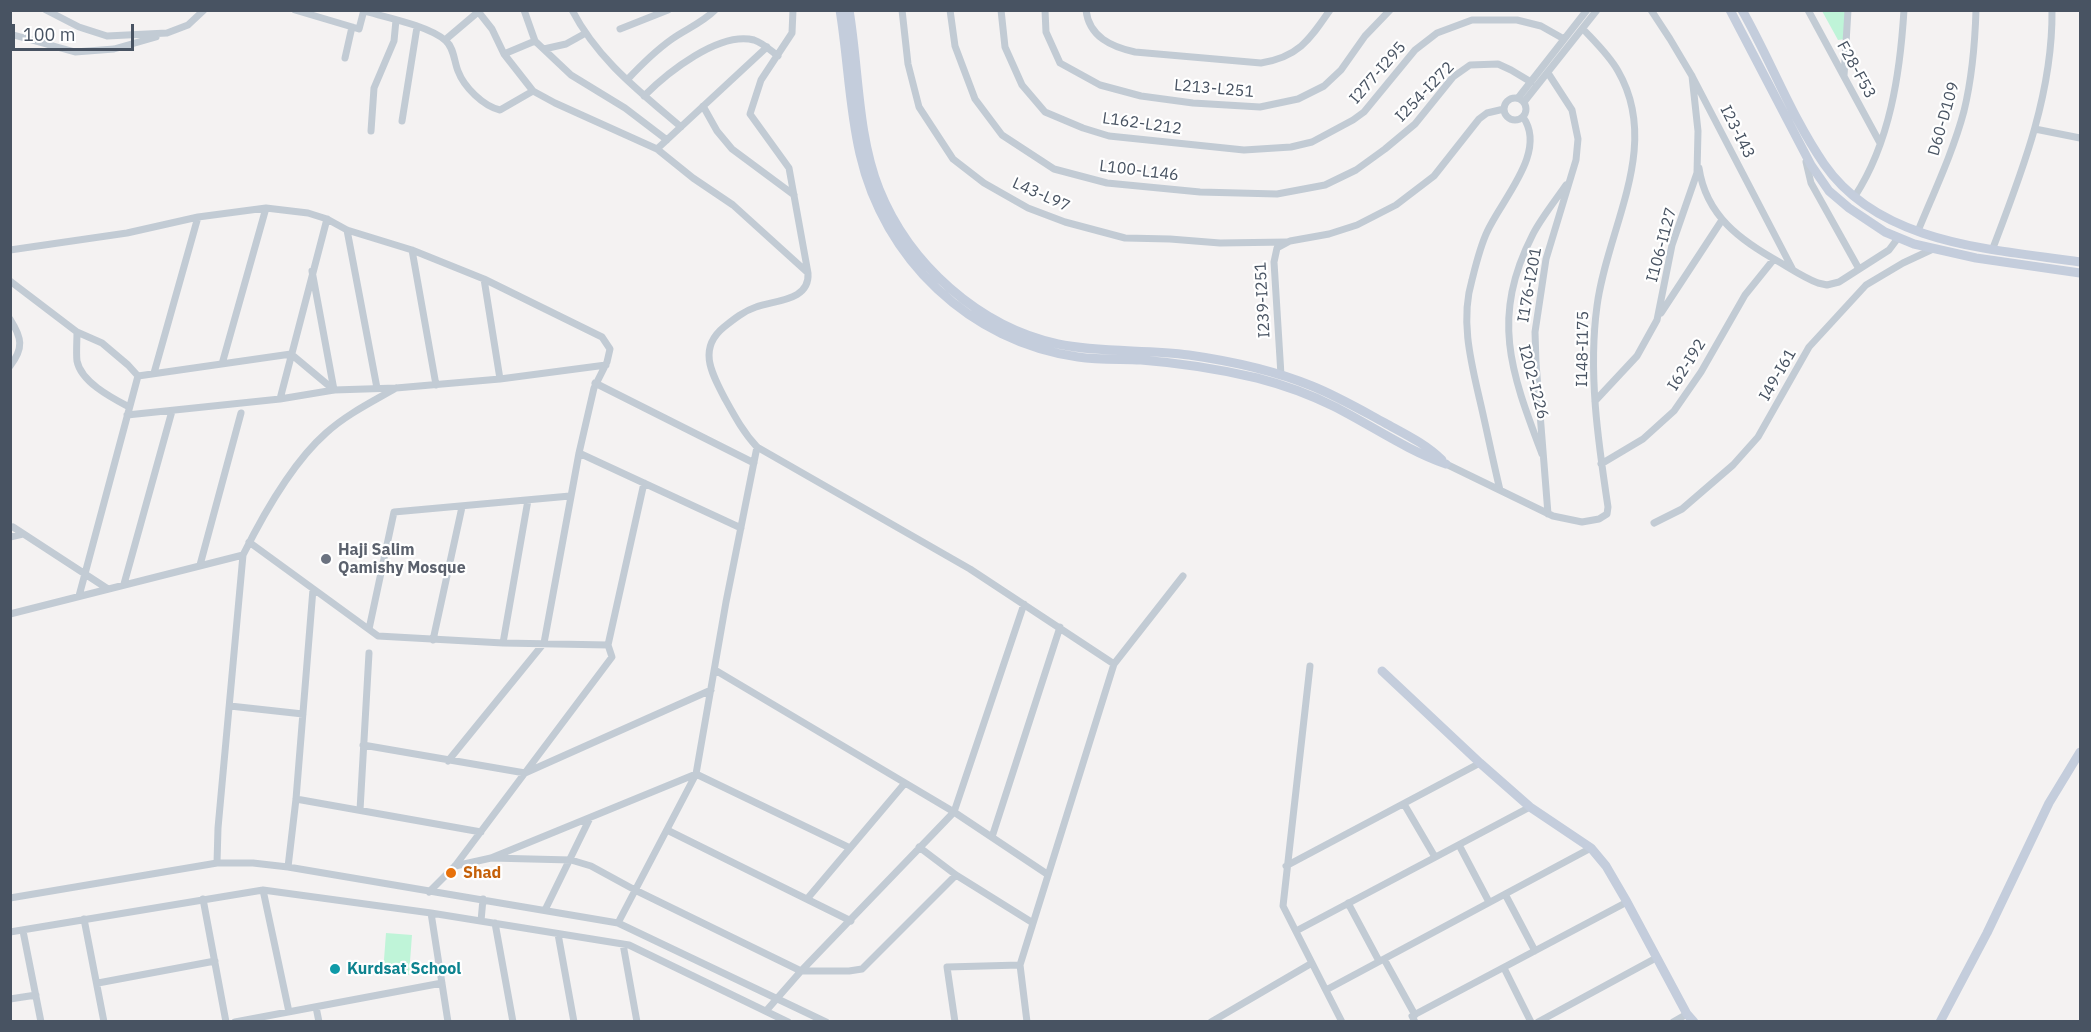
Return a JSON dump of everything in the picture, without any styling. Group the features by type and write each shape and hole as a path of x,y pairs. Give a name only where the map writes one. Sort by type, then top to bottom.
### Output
{"street":[{"path":"46,10 79,27 107,36 167,33"},
{"path":"10,34 24,36 62,50 88,52 128,47 167,33 188,25 204,10"},
{"path":"295,10 359,29 364,11 417,27 444,40 452,51 459,74 489,108 500,110 533,90"},
{"path":"524,10 536,41 571,75 625,108 667,140"},
{"path":"572,10 584,34 607,61 681,127"},
{"path":"620,29 668,10"},
{"path":"627,80 654,52 703,21 715,10"},
{"path":"793,10 792,33 761,80 750,114 789,168 808,280 802,291 786,299 756,307 721,329 710,345 710,363 715,379 743,431 757,447 970,569 1114,664"},
{"path":"840,10 855,98 875,178 898,226 925,264 950,288 975,307 1007,326 1058,344 1190,355 1327,392 1421,443 1446,464"},
{"path":"849,10 855,98"},
{"name":"L43-L97","path":"902,10 908,64 919,107 953,159 984,183 1037,211 1065,222 1125,238 1220,243 1287,242"},
{"name":"L100-L146","path":"950,10 955,46 975,99 1002,135 1054,169 1107,183 1200,192 1277,194"},
{"name":"L162-L212","path":"1001,10 1005,47 1022,85 1045,112 1109,136 1244,150"},
{"name":"L213-L251","path":"1045,10 1046,32 1060,63 1100,85 1141,96 1260,107 1298,99 1324,86 1341,70 1365,36 1390,10"},
{"path":"1086,10 1092,29 1115,47 1136,52 1261,63 1275,61 1307,44 1330,10"},
{"path":"1521,100 1531,82 1587,10"},
{"path":"1521,100 1527,111 1517,120 1510,119 1504,109 1509,99 1521,100 1548,73 1597,10"},
{"name":"I23-I43","path":"1651,10 1692,76 1793,270"},
{"path":"1730,10 1805,156 1837,199 1874,226 1898,238 1933,249 1976,258 2080,273"},
{"path":"1742,10 1813,147 1829,171 1855,196 1874,210 1918,231 1994,248 2080,262"},
{"name":"F28-F53","path":"1808,10 1881,143"},
{"path":"1844,76 1848,10"},
{"path":"1855,196 1871,168 1881,143 1898,73 1904,10"},
{"name":"D60-D109","path":"1918,231 1941,177 1964,111 1973,62 1976,10"},
{"path":"1994,248 2028,155 2035,129 2049,59 2052,10"},
{"path":"444,40 478,11 492,29 504,54 533,90 555,104 657,149 693,178 733,205 808,273"},
{"path":"370,131 374,88 394,41 396,20"},
{"name":"I277-I295","path":"1244,150 1290,147 1312,142 1353,120 1364,112 1415,50 1437,33 1472,20 1517,20 1541,26 1564,39"},
{"path":"345,58 352,27"},
{"path":"402,121 417,27"},
{"name":"I148-I175","path":"1446,464 1563,520 1582,522 1599,519 1605,515 1608,507 1595,400 1594,351 1597,305 1609,252 1633,169 1636,144 1633,112 1622,79 1611,61 1582,29"},
{"path":"544,49 566,44 584,34"},
{"path":"644,96 689,58 708,49 749,39 767,47 777,56"},
{"path":"504,54 536,41"},
{"path":"657,149 767,47"},
{"name":"I254-I272","path":"1277,194 1325,185 1356,170 1414,124 1453,77 1470,65 1498,64 1531,82"},
{"name":"I176-I201","path":"1548,73 1569,103 1575,116 1578,151 1546,259 1536,323 1536,363 1548,514"},
{"name":"I106-I127","path":"1595,400 1637,356 1657,320 1672,245 1693,187 1698,162 1698,131 1692,76"},
{"path":"703,106 717,131 732,150 794,195"},
{"path":"1287,242 1344,230 1367,221 1396,205 1434,176 1482,116 1504,109"},
{"path":"1500,490 1471,362 1467,308 1471,283 1486,233 1530,152 1531,132 1523,117"},
{"path":"2035,129 2080,138"},
{"path":"1805,156 1811,183 1859,269"},
{"path":"1698,162 1703,188 1722,220 1741,239 1814,281 1827,285 1839,282 1889,250 1904,226"},
{"name":"I202-I226","path":"1545,463 1518,387 1509,348 1508,317 1512,289 1527,246 1541,221 1571,178"},
{"path":"222,364 266,208"},
{"path":"10,250 127,233 198,217 266,208 308,213 327,219 347,230 412,250 484,279 602,337 610,349 606,365 595,383 579,453 544,643 448,761"},
{"path":"154,373 198,217"},
{"path":"280,399 327,219"},
{"path":"1657,320 1722,220"},
{"path":"347,230 377,388"},
{"name":"I239-I251","path":"1280,379 1274,262 1275,251 1287,242"},
{"name":"I49-I61","path":"1654,523 1682,509 1733,465 1752,444 1809,347 1866,285 1903,263 1933,249"},
{"path":"412,250 436,385"},
{"name":"I62-I92","path":"1601,464 1643,439 1674,411 1701,372 1745,295 1774,259"},
{"path":"312,271 334,390"},
{"path":"484,279 500,378"},
{"path":"10,281 77,333 102,344 138,376"},
{"path":"10,319 18,332 20,349 10,366"},
{"path":"77,333 77,360 80,369 91,382 129,407"},
{"path":"138,376 291,354 334,390"},
{"path":"127,415 280,399 334,390 436,385 606,365"},
{"path":"79,596 138,376"},
{"path":"595,383 754,463"},
{"path":"218,863 218,828 243,555 264,514 297,466 325,434 346,417 396,388"},
{"path":"124,585 172,411"},
{"path":"200,565 241,413"},
{"path":"618,923 696,774 757,447"},
{"path":"579,453 741,528"},
{"path":"429,892 454,866 481,832 612,657 608,645 644,483"},
{"path":"369,629 394,512 570,496"},
{"path":"503,643 528,500"},
{"path":"433,640 462,507"},
{"path":"12,527 108,589"},
{"path":"10,537 22,534"},
{"path":"249,542 378,636 503,643 608,645"},
{"path":"10,614 243,555"},
{"path":"1027,1022 1020,965 1114,664 1183,576"},
{"path":"288,867 296,799 313,589"},
{"path":"766,1011 801,971 954,812 1024,604"},
{"path":"992,837 1060,627"},
{"path":"360,810 369,652"},
{"path":"1310,666 1283,906 1342,1022"},
{"path":"715,669 954,812 1047,874"},
{"path":"1382,671 1530,807 1592,848 1606,866 1627,902 1690,1018 1673,1022"},
{"path":"363,745 525,773 711,690"},
{"path":"230,706 303,714"},
{"path":"1940,1022 1987,933 2049,803 2080,752"},
{"path":"1286,866 1480,763"},
{"path":"454,866 491,858 696,774 850,848"},
{"path":"807,899 905,783"},
{"path":"296,799 481,832"},
{"path":"1404,804 1435,857"},
{"path":"1296,931 1530,807"},
{"path":"545,910 590,818"},
{"path":"667,830 851,921"},
{"path":"1459,845 1489,902"},
{"path":"920,847 956,875 1033,923"},
{"path":"1326,990 1592,848"},
{"path":"491,858 571,860 591,866 801,971 862,969 956,875"},
{"path":"10,898 218,863 254,863 288,867 618,923 826,1022"},
{"path":"263,890 289,1011"},
{"path":"10,932 263,890 431,913 629,945 788,1022"},
{"path":"1505,894 1535,951"},
{"path":"203,899 226,1022"},
{"path":"481,921 483,900"},
{"path":"1348,903 1415,1018 1627,902"},
{"path":"431,913 448,1022"},
{"path":"84,919 104,1022"},
{"path":"495,923 513,1022"},
{"path":"23,931 40,1022"},
{"path":"558,933 573,1021"},
{"path":"623,944 637,1022"},
{"path":"1538,1022 1656,958"},
{"path":"98,983 215,961"},
{"path":"1211,1022 1312,963"},
{"path":"955,1022 948,967 1020,965"},
{"path":"1504,968 1531,1022"},
{"path":"235,1022 442,983"},
{"path":"10,999 36,995"},
{"path":"316,1006 319,1022"},
{"path":"1553,1014 1557,1022"}],"green space":[{"path":"1822,11 1846,11 1845,39 1838,40"},
{"path":"386,933 412,935 409,975 383,973"}],"place":[{"name":"Haji Salim Qamishy Mosque","path":"326,559"},
{"name":"Shad","path":"451,873"},
{"name":"Kurdsat School","path":"335,969"}]}
